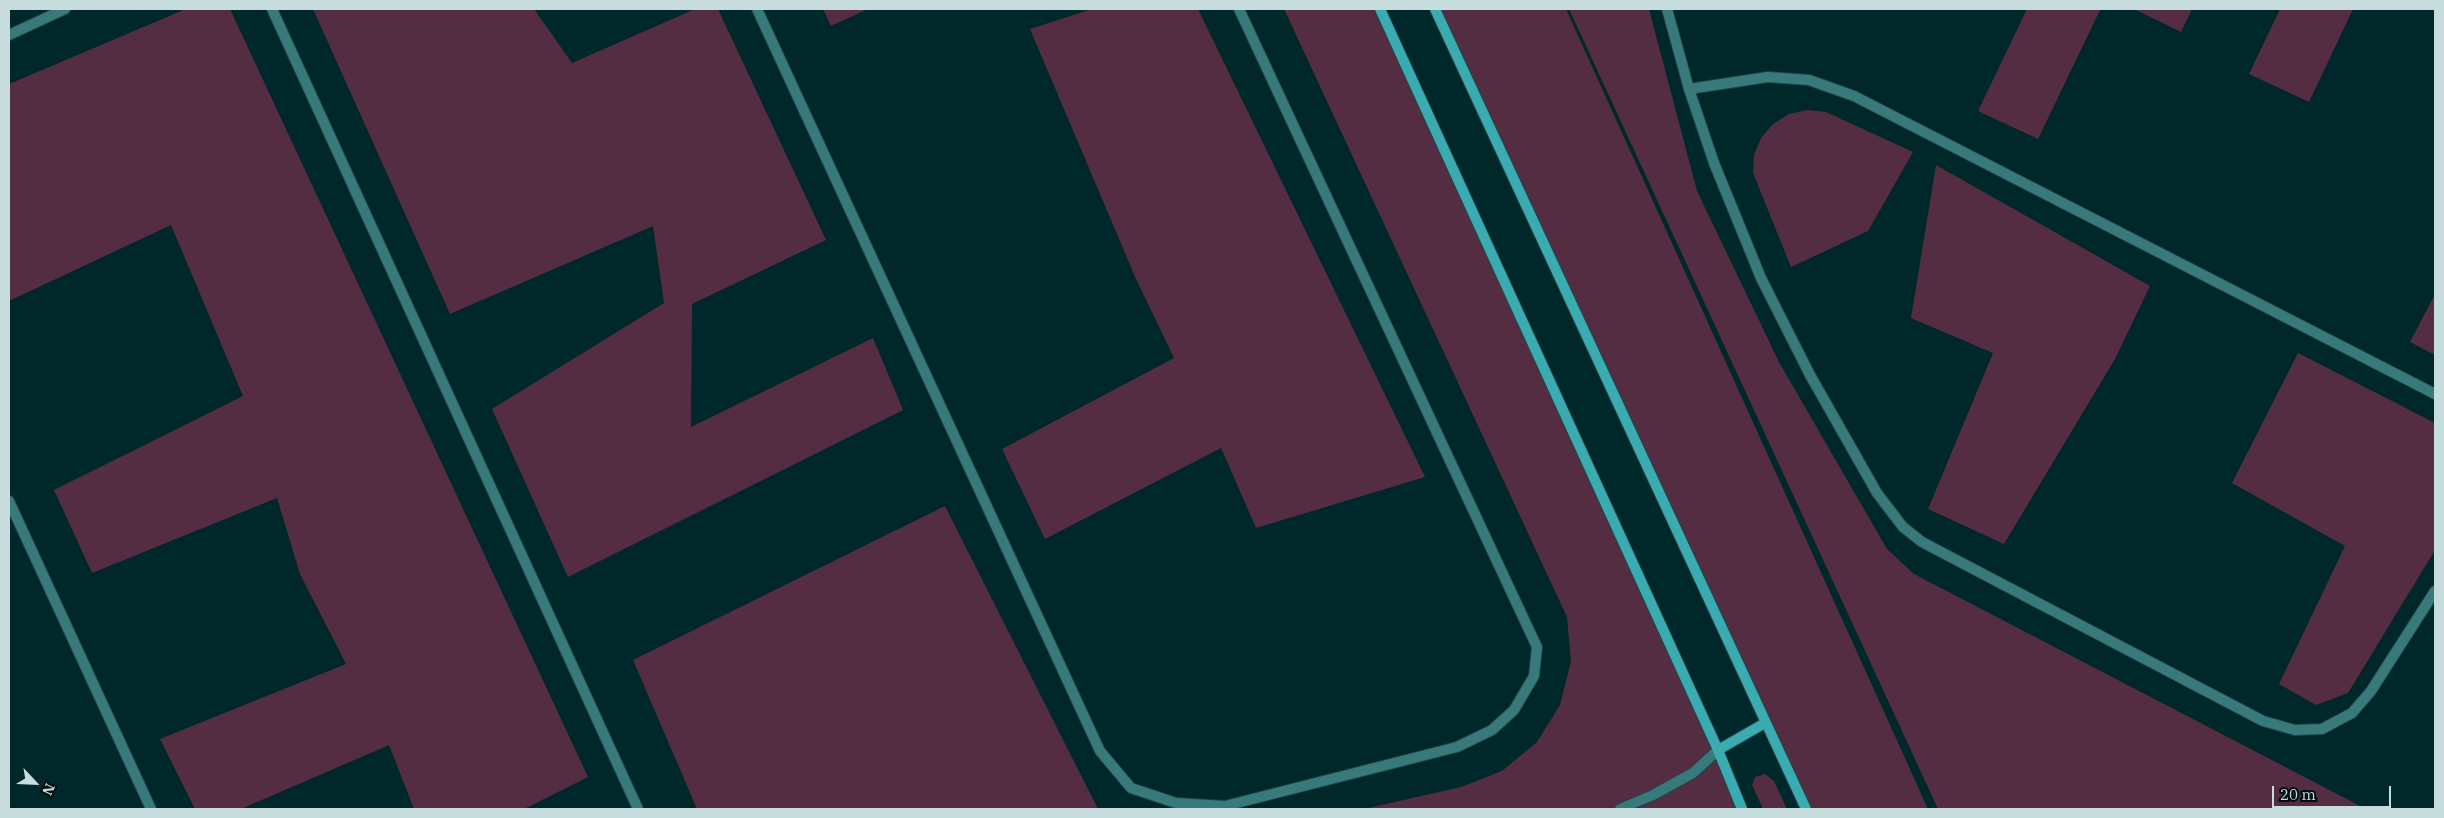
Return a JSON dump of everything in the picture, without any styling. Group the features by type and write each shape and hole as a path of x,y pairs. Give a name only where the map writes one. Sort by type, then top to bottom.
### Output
{"street":[{"path":"9,35 65,9"},
{"path":"272,9 638,809"},
{"path":"756,9 1100,751 1131,788 1176,804 1225,806 1457,747 1492,730 1514,710 1534,676 1537,647 1239,9"},
{"path":"1380,9 1718,750 1742,809"},
{"path":"1435,9 1806,809"},
{"path":"1667,9 1689,89 1714,163 1761,278 1810,375 1877,493 1903,527 1922,542 2263,721 2295,730 2322,729 2352,712 2371,690 2435,591"},
{"path":"1689,89 1768,77 1809,80 1854,96 2435,394"},
{"path":"9,501 151,809"},
{"path":"1620,809 1653,795 1692,774 1718,750 1765,723"}],"shaded area":[{"path":"186,9 230,9 588,777 524,809 414,809 389,745 241,809 195,809 160,739 346,664 300,574 277,498 92,573 54,490 243,396 171,225 9,301 9,84"},
{"path":"313,9 534,9 572,63 695,9 718,9 826,240 692,304 691,427 873,338 903,410 568,577 492,409 664,303 653,226 450,314"},
{"path":"823,9 868,9 831,26"},
{"path":"1092,9 1198,9 1425,477 1256,528 1221,448 1045,539 1002,449 1174,358 1136,279 1030,29"},
{"path":"1284,9 1377,9 1742,809 1364,809 1461,787 1502,771 1537,742 1560,705 1571,661 1567,617"},
{"path":"1436,9 1566,9 1928,809 1806,809"},
{"path":"1569,9 1649,9 1697,191 1779,362 1887,549 1914,574 2366,809 1938,809"},
{"path":"2027,9 2100,10 2038,139 1978,111"},
{"path":"2134,9 2192,9 2181,32"},
{"path":"2280,9 2353,9 2309,102 2249,74"},
{"path":"1807,110 1826,112 1913,152 1868,231 1791,267 1753,173 1754,155 1761,138 1773,124 1789,114"},
{"path":"1936,165 2150,286 2115,359 2004,544 1928,509 1993,353 1911,318"},
{"path":"2435,294 2435,355 2410,342"},
{"path":"2298,353 2435,423 2435,550 2348,693 2316,705 2279,684 2345,546 2232,483"},
{"path":"945,506 1098,809 697,809 633,660"},
{"path":"1765,774 1774,781 1787,809 1763,809 1752,785 1755,777"}]}
